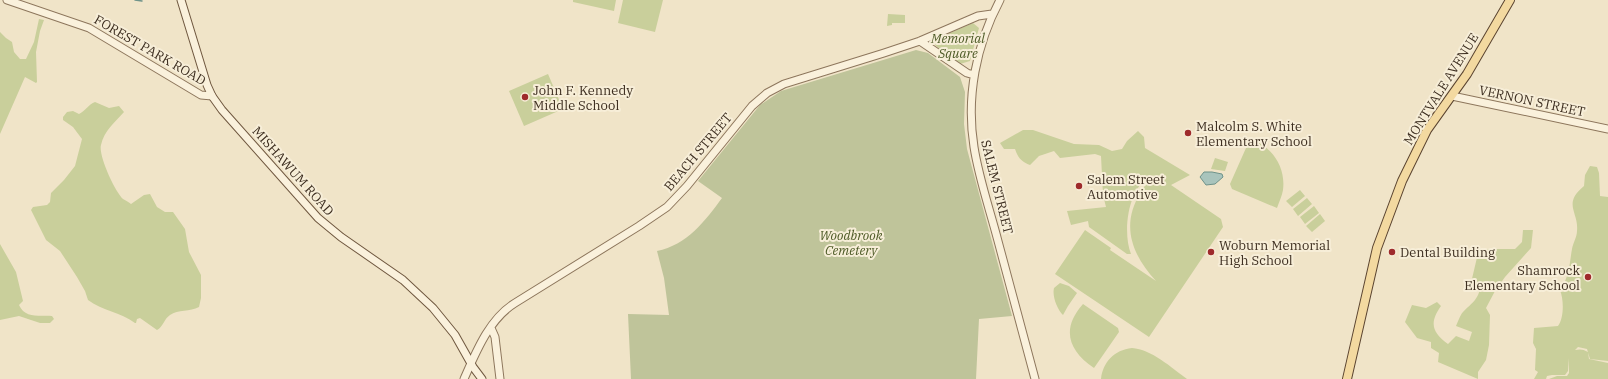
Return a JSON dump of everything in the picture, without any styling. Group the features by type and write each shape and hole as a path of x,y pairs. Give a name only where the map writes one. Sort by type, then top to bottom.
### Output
{"main road":[{"name":"MONTVALE AVENUE","path":"1347,379 1374,260 1382,232 1398,189 1419,144 1472,65 1510,0"}],"street":[{"name":"FOREST PARK ROAD","path":"7,0 87,27 202,95 212,96"},
{"name":"MISHAWUM ROAD","path":"181,0 212,96 222,110 318,218 341,237 403,280 433,308 455,335 471,364 482,379"},
{"name":"SALEM STREET","path":"1000,0 992,14 982,41 974,75 971,120 976,160 1035,379"},
{"name":"BEACH STREET","path":"464,379 498,316 510,306 667,207 688,186 752,106 767,93 784,84 920,41 978,16 992,14"},
{"path":"920,41 967,74 974,75"},
{"name":"VERNON STREET","path":"1452,96 1608,129"},
{"path":"491,328 495,337 500,379"}],"green space":[{"path":"573,0 616,0 614,11 573,2"},
{"path":"623,0 663,0 655,32 618,23"},
{"path":"888,14 905,15 905,23 892,23 892,25 887,26"},
{"path":"39,19 44,20 40,31 36,52 37,82 36,83 25,77 0,134 0,32 12,42 14,52 20,59 26,59 34,42"},
{"name":"Memorial Square","path":"973,23 979,28 970,61 960,64 934,43 936,39"},
{"name":"Woodbrook Cemetery","path":"916,50 928,53 960,77 965,92 964,124 967,149 1012,316 979,319 976,379 631,379 628,314 669,315 664,278 657,251 668,248 686,238 702,223 722,198 698,181 760,105 781,91"},
{"path":"548,74 563,109 524,126 509,91"},
{"path":"95,102 109,108 119,106 124,112 107,131 101,145 102,157 116,189 123,199 131,204 144,195 150,194 157,207 165,212 173,212 185,229 189,252 201,275 201,298 199,307 192,310 173,313 157,330 140,318 137,319 135,323 88,300 77,277 60,251 46,240 31,210 33,207 47,205 50,202 51,193 75,166 82,139 73,127 63,120 63,117 67,112 73,111 79,114"},
{"path":"1023,130 1033,130 1074,144 1099,145 1112,151 1122,149 1127,141 1138,131 1144,137 1145,148 1190,175 1171,185 1221,219 1223,227 1149,337 1055,274 1085,230 1111,248 1110,250 1156,281 1141,261 1135,250 1130,228 1131,216 1135,204 1144,188 1154,175 1145,180 1138,188 1129,209 1127,234 1131,254 1127,254 1089,227 1088,221 1071,225 1067,211 1106,207 1103,195 1101,156 1095,154 1060,158 1054,151 1039,156 1030,165 1017,155 1015,149 1004,149 1000,143"},
{"path":"1250,139 1258,142 1271,152 1280,166 1283,190 1277,208 1232,189 1230,184"},
{"path":"1215,158 1228,162 1225,171 1211,169"},
{"name":"Shamrock Elementary School","path":"1590,166 1597,167 1599,173 1600,196 1608,197 1608,361 1590,359 1588,353 1589,359 1608,363 1608,379 1549,379 1557,376 1567,376 1569,373 1569,358 1568,371 1565,375 1552,375 1547,376 1546,379 1534,379 1538,372 1535,370 1536,349 1533,343 1534,328 1558,326 1560,323 1563,309 1560,290 1570,265 1577,233 1573,203 1577,192 1584,186 1585,175","holes":["1578,347 1587,349 1588,352 1585,350 1575,350"]},
{"path":"1300,190 1305,196 1292,207 1286,201"},
{"path":"1307,198 1312,204 1298,216 1293,209"},
{"path":"1314,206 1319,213 1305,224 1300,217"},
{"path":"1320,214 1325,221 1312,232 1306,226"},
{"path":"1523,230 1533,230 1531,248 1505,277 1495,291 1486,308 1490,315 1489,345 1486,360 1478,372 1478,379 1438,362 1439,353 1431,348 1431,342 1417,338 1405,322 1412,305 1426,308 1437,302 1441,306 1437,312 1434,322 1434,327 1438,335 1448,344 1456,336 1469,341 1472,332 1456,326 1462,313 1475,300 1480,290 1481,285 1471,283 1479,249 1515,249 1522,242"},
{"path":"0,244 16,272 23,301 19,305 29,314 52,316 54,319 50,323 40,323 19,316 0,320"},
{"path":"1060,283 1069,286 1077,293 1063,315 1054,298 1054,288"},
{"path":"1083,304 1118,328 1119,332 1094,368 1078,354 1070,339 1072,322 1076,313"},
{"path":"1132,348 1154,355 1187,379 1101,379 1104,367 1110,358 1120,351"}],"water":[{"path":"1204,172 1222,174 1223,177 1215,184 1206,185 1200,177"}],"waterway":[{"path":"135,0 142,1"}],"place":[{"name":"John F. Kennedy Middle School","path":"525,97"},
{"name":"Malcolm S. White Elementary School","path":"1188,133"},
{"name":"Salem Street Automotive","path":"1079,186"},
{"name":"Woburn Memorial High School","path":"1211,252"},
{"name":"Dental Building","path":"1392,252"},
{"name":"Shamrock Elementary School","path":"1588,277"}]}
